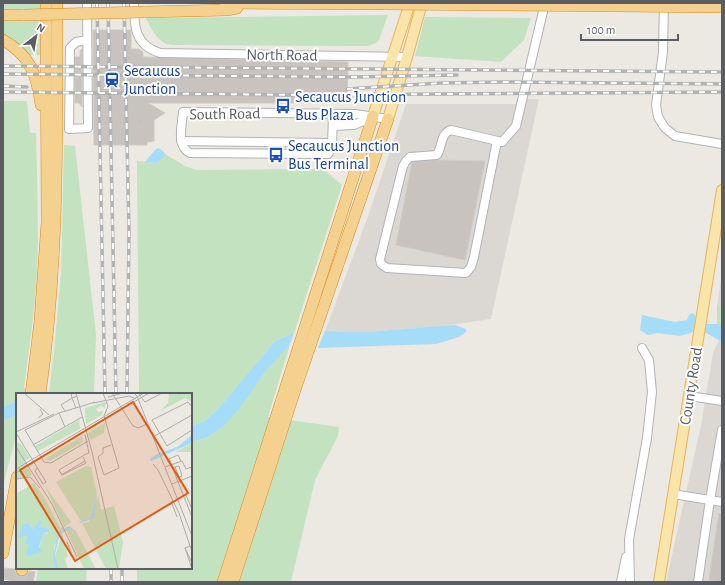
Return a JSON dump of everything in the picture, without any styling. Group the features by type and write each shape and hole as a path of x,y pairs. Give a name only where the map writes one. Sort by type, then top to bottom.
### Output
{"highway":[{"path":"36,389 47,222 46,3"},
{"path":"36,389 50,316 54,270 57,131 57,3"},
{"path":"226,3 722,7"},
{"path":"3,15 227,10 266,3"},
{"path":"3,40 14,47 28,60 33,70 38,91 42,121 45,250"},
{"path":"224,582 374,116"},
{"path":"233,582 295,390 388,119"},
{"path":"3,553 16,482"}],"main road":[{"path":"374,116 410,3"},
{"path":"388,119 422,3"},
{"name":"County Road","path":"659,582 699,335 720,223 722,190"}],"lane":[{"path":"87,3 88,128 69,129 69,52 73,44 87,40"},
{"name":"North Road","path":"134,3 134,24 137,34 145,45 157,52 166,54 407,57"},
{"path":"497,141 471,268 466,273 387,268 381,264 380,259 403,166 406,161 410,157 437,155 443,136 447,131 451,130 502,142 516,126 545,3"},
{"path":"664,3 663,52 656,105 658,117 664,128 675,136 722,144"},
{"name":"South Road","path":"332,143 328,154 190,153 182,147 183,112 355,114 388,119"},
{"path":"181,141 332,143 333,114"},
{"path":"333,126 354,125 374,116"},
{"path":"621,582 647,438 652,392 649,360 642,348"},
{"path":"689,396 722,401"},
{"path":"698,582 722,430"},
{"path":"673,494 722,502"},
{"path":"629,539 630,582"}],"shaded area":[{"path":"517,99 539,99 491,319 436,327 367,332 325,331 366,222 406,104 516,104"},
{"path":"722,274 722,307 717,305"},
{"path":"719,340 722,342 722,582 666,582 701,425 713,353"}],"green space":[{"path":"3,3 42,3 42,55 29,55 3,36"},
{"path":"388,15 378,42 368,46 169,45 162,42 156,36 146,18"},
{"path":"425,17 531,18 524,40 501,62 415,56"},
{"path":"3,101 27,101 25,102 27,102 30,133 36,133 38,219 36,285 24,388 49,392 61,272 64,145 75,146 96,335 94,392 16,393 16,401 3,407"},
{"path":"165,154 185,166 196,170 323,169 342,185 294,333 275,341 217,410 203,422 192,426 192,393 139,393 137,161 157,163"},
{"path":"717,305 722,307 722,324 717,324"},
{"path":"290,344 268,417 339,427 338,436 315,480 291,582 137,582 137,569 192,569 192,441 202,439 213,434 223,425 233,415 265,371"},
{"path":"16,415 16,436 3,486 3,421"},
{"path":"38,569 87,569 86,582 36,582"}],"water":[{"path":"158,148 165,154 163,158 157,163 145,162 154,151"},
{"path":"692,313 695,315 696,321 707,324 722,324 722,342 706,333 694,332 680,336 658,333 648,335 640,330 642,315 675,322 687,320 689,315"},
{"path":"455,325 466,329 466,332 459,337 436,344 318,348 325,331 367,332"},
{"path":"294,333 290,344 268,368 243,404 224,426 213,434 202,439 192,441 192,426 203,422 217,410 275,341"},
{"path":"16,401 16,415 3,421 3,407"}],"building":[{"name":"Secaucus Junction","path":"93,30 131,30 131,49 139,49 143,52 143,57 348,62 347,103 148,103 165,113 154,120 154,141 147,142 147,145 94,145"},
{"path":"82,49 82,107 79,103 75,103 75,57 80,57 80,51"},
{"path":"438,160 485,161 465,260 396,245 412,162"},
{"path":"719,513 722,514 722,582 709,580"},
{"path":"3,568 15,569 16,574 22,577 26,576 29,571 35,572 33,582 3,579"}],"tunnel":[{"path":"21,582 22,570"}],"railway":[{"path":"97,3 105,393"},
{"path":"108,3 116,393"},
{"path":"124,3 129,231 127,393"},
{"path":"3,66 722,72"},
{"path":"3,74 353,77 457,75"},
{"path":"347,89 441,83 502,82 722,84"},
{"path":"3,86 27,87"},
{"path":"3,92 308,95 722,92"},
{"path":"111,569 111,582"},
{"path":"122,569 122,582"}],"place":[{"name":"Secaucus Junction","path":"112,80"},
{"name":"Secaucus Junction Bus Plaza","path":"283,106"},
{"name":"Secaucus Junction Bus Terminal","path":"276,155"}]}
